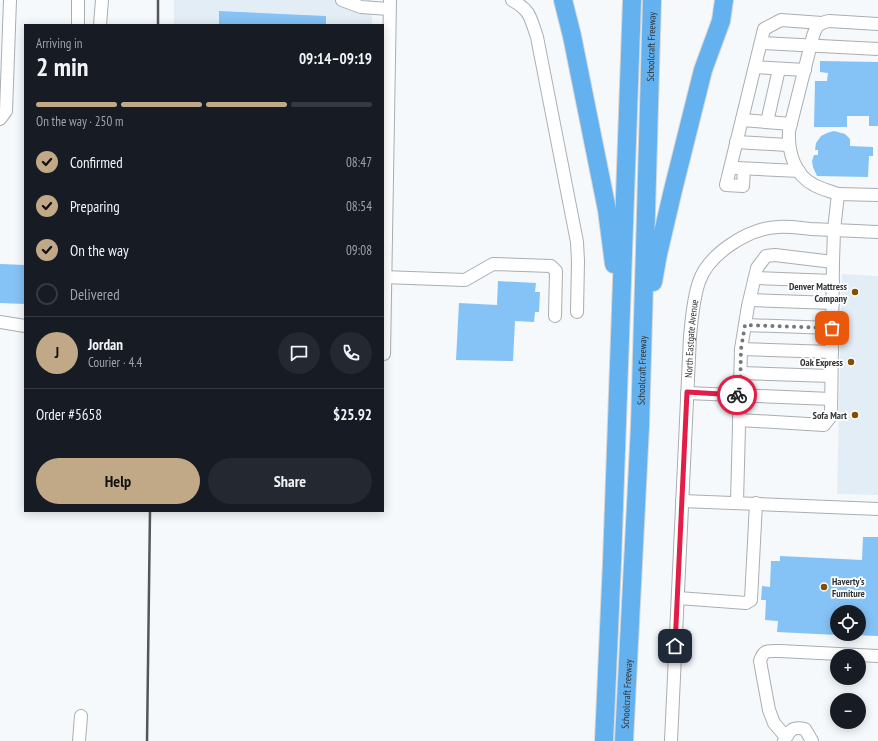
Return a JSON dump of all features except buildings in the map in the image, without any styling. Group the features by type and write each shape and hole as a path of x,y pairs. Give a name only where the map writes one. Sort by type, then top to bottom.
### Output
{"highway":[{"path":"563,0 572,36 607,210 612,246 615,283 617,427"},
{"name":"Schoolcraft Freeway","path":"604,741 632,0"},
{"name":"Schoolcraft Freeway","path":"624,741 640,426 652,0"},
{"path":"640,426 651,298 658,254 703,70 720,21 724,0"},
{"path":"720,21 738,0"}],"street":[{"path":"0,119 6,111 10,0"},
{"path":"78,0 78,24"},
{"path":"100,24 102,0"},
{"path":"342,0 361,8 390,5 385,153 384,354"},
{"path":"512,0 523,6 529,15 537,37 577,242 577,312"},
{"path":"744,169 743,186 726,185 764,29 781,20 822,23"},
{"path":"878,24 829,21 816,27 789,131 788,145 795,165 802,176 814,185 838,194 878,195"},
{"path":"761,43 878,49"},
{"path":"755,68 805,70"},
{"path":"767,122 778,69"},
{"path":"742,120 791,124"},
{"path":"736,142 788,145"},
{"path":"730,168 799,171"},
{"path":"739,420 824,425 831,416 834,230 838,194"},
{"name":"North Eastgate Avenue","path":"671,741 690,336 699,281 705,270 718,255 735,241 758,231 777,227 878,232"},
{"path":"737,502 741,349 757,268 766,256 775,255 833,262"},
{"path":"384,278 465,280 493,264 551,266 556,271 555,316"},
{"path":"755,278 833,281"},
{"path":"556,297 577,298"},
{"path":"750,300 833,303"},
{"path":"0,322 24,326"},
{"path":"745,325 832,328"},
{"path":"741,349 832,352"},
{"path":"741,373 831,376"},
{"path":"687,392 831,399"},
{"path":"682,501 737,502 878,509"},
{"path":"678,598 746,603 751,600 756,503"},
{"path":"812,741 805,729 798,728 793,728 785,739 774,723 769,710 760,661 762,655 767,651 780,651 878,656"},
{"path":"79,741 80,716"}],"shaded area":[{"path":"174,0 372,0 372,24 174,24"},
{"path":"842,274 878,276 878,495 837,494"}],"railway":[{"path":"158,0 158,24"},
{"path":"147,741 150,512"}],"way so far":[{"path":"737,395 740,395 741,349 745,325 832,328"}],"place":[{"name":"Denver Mattress Company","path":"855,292"},
{"name":"Oak Express","path":"851,362"},
{"name":"Sofa Mart","path":"855,415"},
{"name":"Haverty's Furniture","path":"824,587"}],"route":[{"path":"675,646 687,392 737,395"}]}
